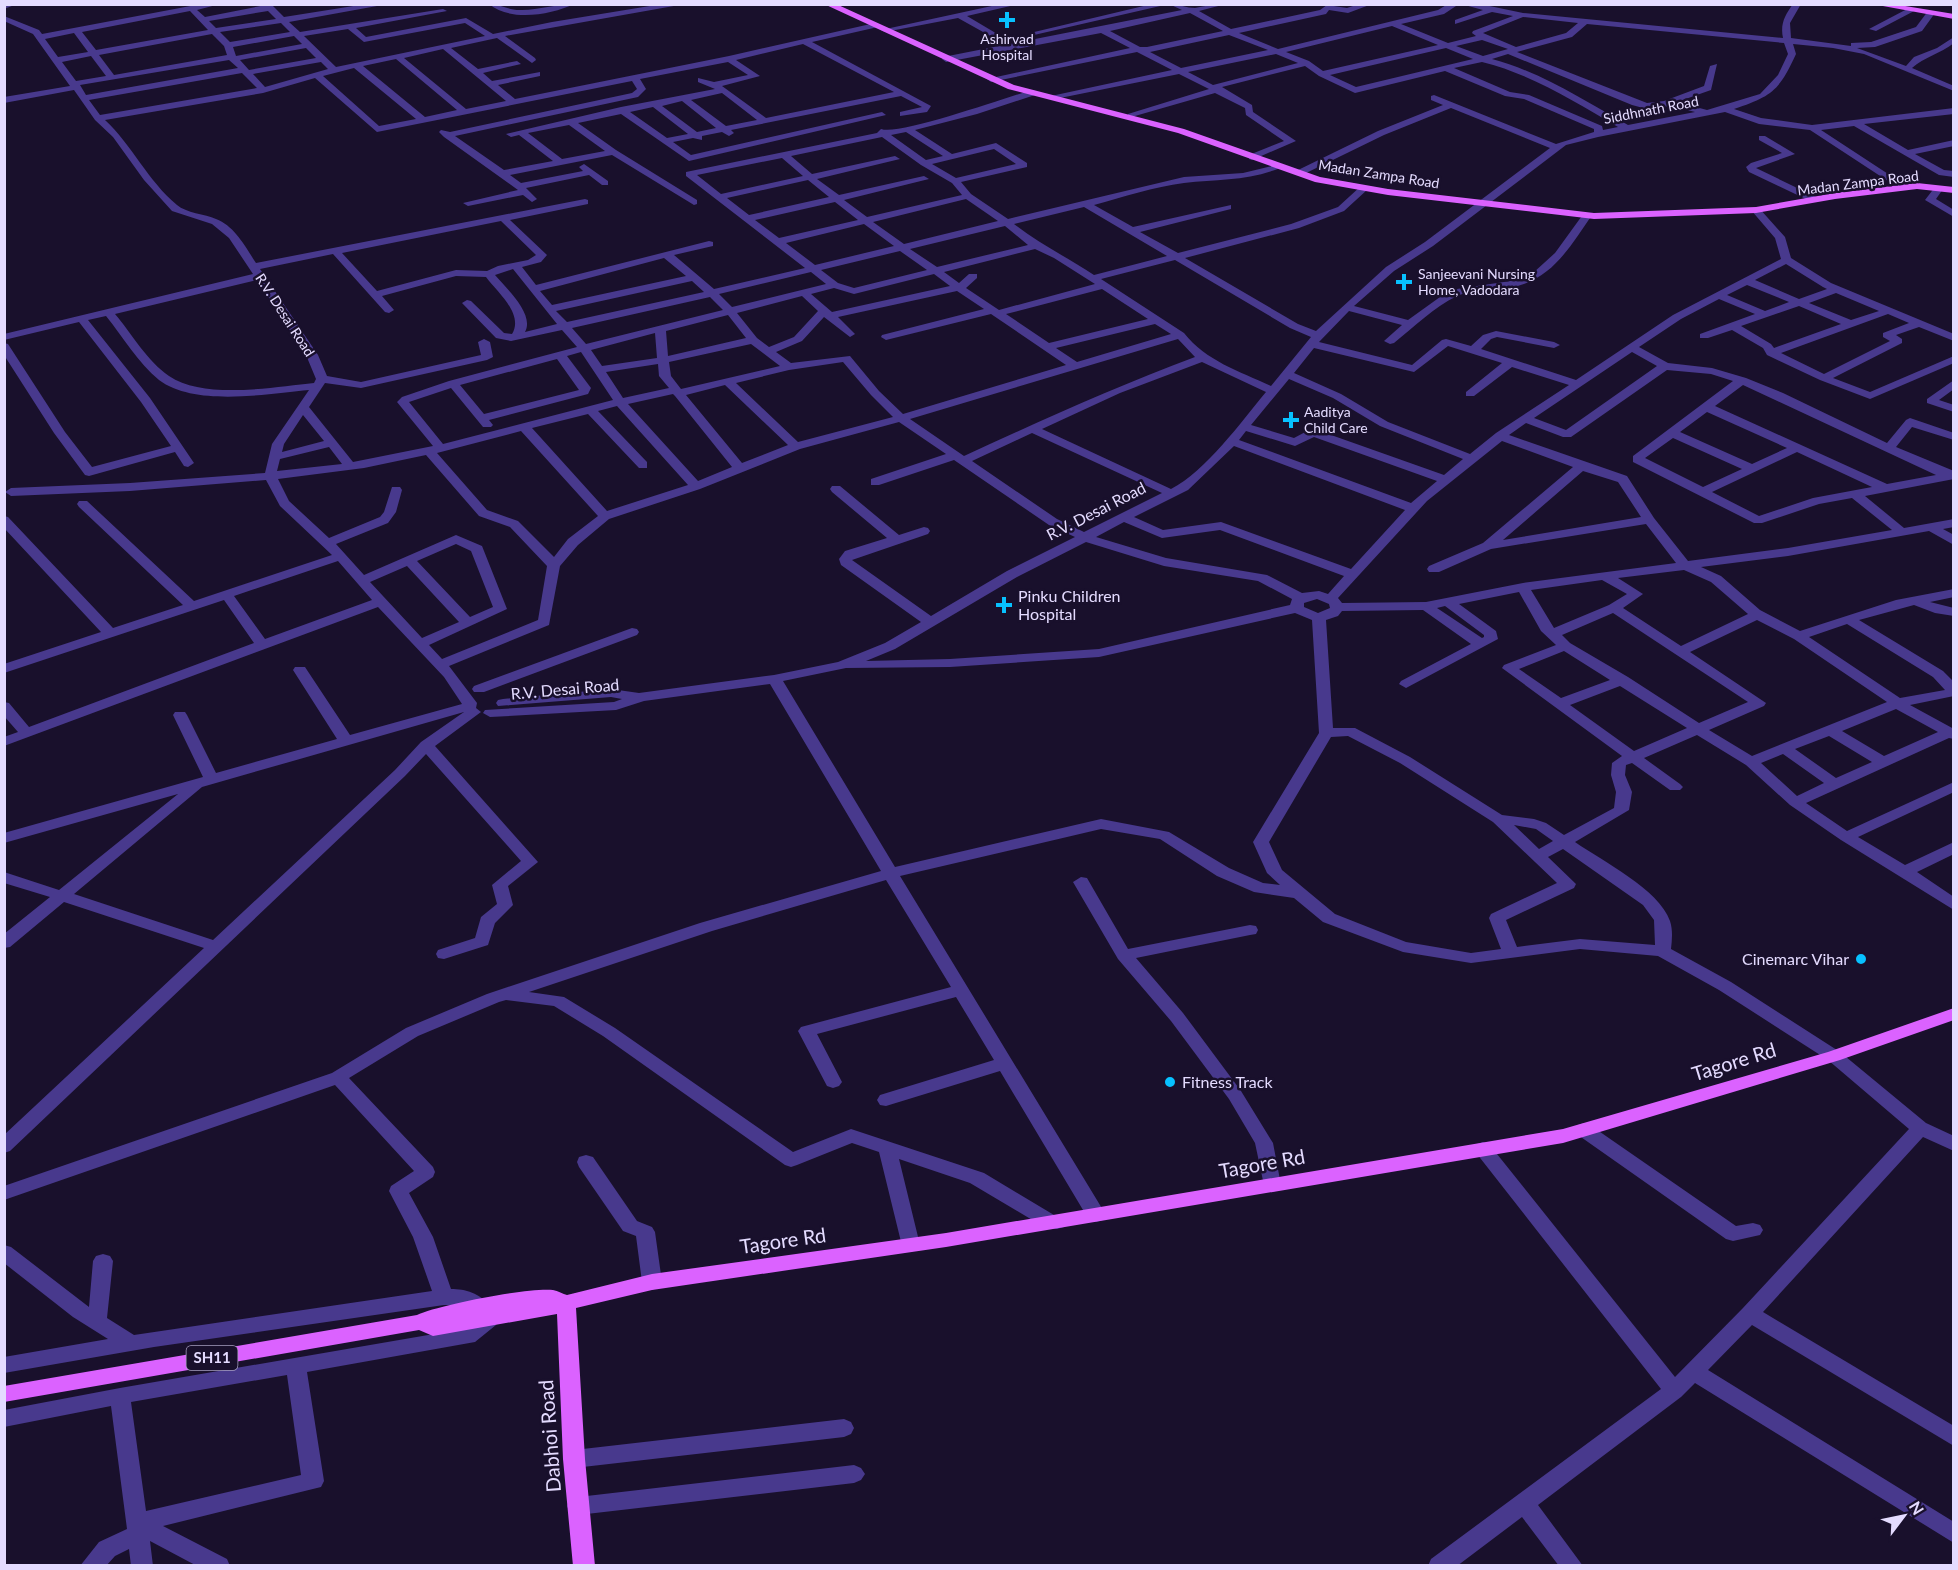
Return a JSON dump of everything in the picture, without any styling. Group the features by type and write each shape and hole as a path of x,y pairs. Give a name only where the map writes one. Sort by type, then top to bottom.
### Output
{"main road":[{"name":"Madan Zampa Road","path":"828,4 990,79 1032,93 1055,96 1211,140 1318,180 1364,188 1587,215 1756,210 1903,188 1953,190"},
{"path":"1876,4 1933,10 1953,15"},
{"path":"1905,4 1914,8"},
{"name":"Tagore Rd","path":"4,1394 420,1322 433,1328 454,1310 484,1313 546,1311 566,1303 652,1282 1057,1222 1584,1130 1834,1056 1953,1014"},
{"name":"Dabhoi Road","path":"566,1303 574,1459 584,1566"}],"street":[{"path":"5,5 13,4"},
{"path":"56,60 95,52 123,31 153,16 216,4"},
{"path":"40,37 77,31 123,31 174,38 384,4"},
{"path":"228,45 443,11 438,4"},
{"path":"537,10 545,4"},
{"path":"492,9 512,14 570,4"},
{"path":"98,118 173,94 216,86 263,90 356,65 375,49 441,38 495,36 552,24 681,4"},
{"path":"885,30 931,23 1016,4"},
{"path":"934,53 1166,4"},
{"path":"1173,4 1192,11 1230,32 1306,63 1322,74 1355,90 1569,35 1586,20"},
{"path":"946,58 1102,30 1222,4"},
{"path":"990,79 1138,49 1147,50 1323,12 1327,7 1348,11 1368,4"},
{"path":"1055,96 1278,51 1441,12 1455,4"},
{"path":"1465,4 1524,15 1833,45 1866,52 1953,89"},
{"path":"1786,24 1787,18 1797,4"},
{"path":"1786,24 1795,19 1808,4"},
{"path":"203,21 268,6 334,70"},
{"path":"1874,29 1914,8"},
{"path":"192,9 228,45 232,58 263,90"},
{"path":"1458,22 1492,9"},
{"path":"1833,45 1872,45 1919,29 1933,10"},
{"path":"959,15 1001,40"},
{"path":"1524,15 1476,33 1676,120"},
{"path":"153,16 160,24"},
{"path":"398,56 441,38 466,20 481,16"},
{"name":"R.V. Desai Road","path":"4,18 36,32 98,118 116,135 147,178 175,209 216,222 227,229 312,355 320,382"},
{"path":"466,20 532,60"},
{"path":"1393,24 1482,59 1505,65 1549,85 1628,129"},
{"name":"Siddhnath Road","path":"1482,204 1563,144 1598,134 1726,109 1763,96 1782,76 1792,54 1784,31 1786,24"},
{"path":"317,75 377,129 729,59 875,25"},
{"path":"350,27 375,49 398,56 465,112"},
{"path":"1102,30 1217,88 1249,107 1249,113 1291,141 1252,157"},
{"path":"77,31 95,52 111,77"},
{"path":"167,31 174,38"},
{"path":"1322,74 1483,37"},
{"path":"441,38 476,72 513,102"},
{"path":"1908,69 1917,59 1940,50 1953,39"},
{"path":"803,41 927,106 924,110 903,114"},
{"path":"78,89 111,77 143,72 154,67 232,58 308,45"},
{"path":"1872,45 1884,59"},
{"path":"143,72 154,85 173,94 216,86 245,71 323,59"},
{"path":"713,85 756,76 729,59"},
{"path":"1131,116 1217,88 1306,63"},
{"path":"476,72 517,64"},
{"path":"356,65 525,192"},
{"path":"1642,105 1667,102 1708,88 1714,66"},
{"path":"1446,68 1482,85 1508,94 1526,97 1588,123 1599,128 1598,134"},
{"path":"491,84 537,74"},
{"path":"447,135 635,95 642,89 634,78"},
{"path":"701,80 724,90 780,138"},
{"path":"4,100 78,89 154,85"},
{"path":"560,162 516,133 724,90"},
{"path":"665,141 902,93"},
{"path":"1032,93 974,112 912,127 688,174 834,285 854,291 1036,246"},
{"path":"683,98 723,130 750,146"},
{"path":"1434,98 1557,148"},
{"path":"866,101 882,115"},
{"path":"1667,102 1707,113"},
{"path":"654,104 716,152"},
{"path":"1299,174 1381,133 1451,105"},
{"path":"1726,109 1759,121 1812,128 1953,111"},
{"path":"621,110 689,158 697,173"},
{"path":"825,110 845,124"},
{"path":"689,158 882,115 903,118 951,157"},
{"path":"785,118 808,132"},
{"path":"571,122 613,152 693,202"},
{"path":"1857,124 1942,173 1953,174"},
{"path":"1812,128 1903,188"},
{"path":"881,132 924,163 938,169 955,181 968,196 1036,246 1058,256 1101,286 1180,334 1188,347 1202,358 1273,391"},
{"path":"1762,138 1790,154 1754,165 1750,167 1752,170 1815,200"},
{"path":"1906,153 1953,144"},
{"path":"924,163 996,146 1024,165 955,181"},
{"path":"500,174 613,152"},
{"path":"938,169 1010,154"},
{"path":"784,155 809,178 868,221 1075,366"},
{"path":"718,197 895,159"},
{"path":"576,160 605,183"},
{"path":"1929,166 1953,163"},
{"path":"467,303 500,336 516,337 712,293 1184,180 1232,178 1262,173 1277,166"},
{"path":"468,203 525,192 591,172"},
{"path":"747,219 924,179"},
{"path":"1091,279 1295,226 1341,208 1364,188"},
{"path":"1938,189 1930,200 1953,214"},
{"path":"777,242 968,196"},
{"path":"4,337 108,312 336,251 585,202"},
{"path":"1086,204 1315,340 1413,369 1446,342 1578,384"},
{"name":"R.V. Desai Road","path":"476,709 522,713 616,706 642,698 774,680 842,665 890,646 1012,574 1184,487 1222,453 1327,325 1349,308 1390,269 1482,204"},
{"path":"1130,231 1228,207"},
{"path":"1756,210 1779,237 1786,260 1838,289 1953,338"},
{"path":"1390,341 1410,324 1461,291 1522,282 1539,273 1587,215"},
{"path":"375,295 456,273 489,274 495,269 536,260 542,255 503,218"},
{"path":"535,289 709,244"},
{"path":"336,251 389,310"},
{"path":"666,254 712,293 753,340 789,367"},
{"path":"11,492 82,491 270,476 349,465 434,449 525,428 619,401 846,358 875,393 901,418 1053,522 1084,537 1164,562 1262,578 1299,603 1306,614 1319,617 1331,615 1334,603 1352,574 1423,498 1500,436 1677,317 1786,260"},
{"path":"515,265 549,309 584,348 619,401 696,486"},
{"path":"489,274 521,315 522,327 516,337"},
{"path":"768,351 798,339 827,313 960,287 974,276"},
{"path":"549,309 693,278"},
{"path":"1745,280 1853,325"},
{"path":"554,565 514,524 483,513 434,449 404,402 409,398 453,383 834,285"},
{"path":"886,337 1101,286"},
{"path":"1704,336 1838,289"},
{"path":"804,293 850,333"},
{"path":"1718,294 1765,315"},
{"path":"1349,308 1410,324"},
{"path":"1771,352 1888,311"},
{"path":"108,312 165,379 188,389 211,393 320,382 361,386 487,357 484,342"},
{"path":"81,318 146,400 188,463"},
{"path":"1870,318 1898,331"},
{"path":"1047,347 1156,320"},
{"path":"1824,378 1898,341 1887,335 1917,324"},
{"path":"1731,325 1767,346 1771,352 1824,378 1870,396 1953,359"},
{"path":"660,330 665,376 740,469"},
{"path":"445,670 544,622 554,565 573,542 605,516 696,486 796,446 901,418 1180,334"},
{"path":"1473,351 1487,337 1496,334 1554,345"},
{"path":"599,370 664,360 753,340"},
{"path":"4,346 60,434 89,472 178,448"},
{"path":"1632,348 1665,366 1712,371 1742,380 1779,395 1951,476"},
{"path":"481,418 584,392 585,388 560,355"},
{"path":"875,482 960,458 1116,391 1202,358"},
{"path":"1470,394 1511,362"},
{"path":"1525,419 1567,434 1665,366"},
{"path":"1936,367 1953,375"},
{"path":"1287,374 1337,396 1384,424 1473,459"},
{"path":"1742,380 1637,459 1706,491 1758,520 1817,501 1951,476"},
{"path":"320,382 278,444 270,476 284,503 341,556 380,603 445,670 462,697 476,709"},
{"path":"728,382 796,446"},
{"path":"1953,382 1931,401 1953,409"},
{"path":"453,383 495,435"},
{"path":"1707,406 1885,488"},
{"path":"303,407 349,465"},
{"path":"590,409 643,465"},
{"path":"1889,448 1910,422 1953,437"},
{"path":"1244,427 1295,442 1313,433 1446,480"},
{"path":"525,428 605,516"},
{"path":"1030,428 1171,493"},
{"path":"1672,433 1752,469"},
{"path":"1500,436 1623,479 1649,520 1684,565 1716,579 1758,614 1799,636 1912,713 1951,734"},
{"path":"1230,441 1415,509"},
{"path":"274,457 332,443"},
{"path":"1706,491 1799,447"},
{"path":"1488,546 1581,466"},
{"path":"836,489 896,539"},
{"path":"327,543 384,520 390,512 396,490"},
{"path":"1854,494 1903,533"},
{"path":"83,504 192,606"},
{"path":"1123,517 1162,534 1221,526 1352,574"},
{"path":"1434,569 1488,546 1649,520"},
{"path":"5,522 109,632"},
{"path":"842,665 950,663 1099,653 1299,603 1318,595 1334,603 1426,606 1523,587 1788,552 1953,524"},
{"path":"1931,527 1953,541"},
{"path":"924,531 850,554 845,558 845,562 930,622"},
{"path":"362,581 456,539 477,549 500,609 420,644"},
{"path":"4,669 341,556"},
{"path":"410,561 468,623"},
{"path":"1553,634 1614,608 1636,594 1604,576"},
{"path":"1523,587 1546,628 1565,646 1623,680 1751,762 1795,802 1953,904"},
{"path":"1799,636 1914,600 1953,593"},
{"path":"226,595 262,645"},
{"path":"1914,600 1940,610 1953,612"},
{"path":"1406,684 1491,639 1491,634 1447,602"},
{"path":"4,742 380,603"},
{"path":"1426,606 1481,644"},
{"path":"1538,856 1621,810 1624,792 1618,775 1619,764 1632,756 1701,730 1759,703 1614,608"},
{"path":"1680,651 1758,614"},
{"path":"1319,617 1326,733 1261,842 1275,873 1329,918 1403,947 1471,958 1580,944 1662,951 1725,986 1834,1056 1920,1128 1953,1144"},
{"path":"1751,762 1898,703 1953,691 1938,674 1848,619"},
{"path":"476,709 476,697 483,692 632,632"},
{"path":"1565,646 1509,668 1675,787"},
{"path":"300,670 346,741"},
{"path":"4,838 346,741 476,709 499,709 503,703 497,695 483,692 445,670"},
{"path":"774,680 1096,1215"},
{"path":"1560,704 1623,680"},
{"name":"R.V. Desai Road","path":"503,703 611,693 642,698"},
{"path":"4,706 27,734"},
{"path":"4,1146 400,773 426,744 476,709"},
{"path":"180,716 206,781"},
{"path":"1830,730 1883,762"},
{"path":"1326,733 1350,731 1405,760 1498,819 1568,884 1497,918 1511,953"},
{"path":"1795,802 1951,734"},
{"path":"426,744 491,821 530,862 500,885 505,905 487,921 482,941 444,954"},
{"path":"1784,748 1834,784"},
{"path":"4,943 206,781"},
{"path":"1846,837 1953,786"},
{"path":"1498,819 1529,822 1541,826 1652,905 1666,933 1662,951"},
{"path":"4,1192 338,1077 412,1032 503,995 706,927 891,873 1101,824 1164,834 1223,872 1260,888 1299,893"},
{"path":"1905,872 1953,847"},
{"path":"4,877 215,946"},
{"path":"1081,882 1124,955 1177,1017 1235,1095 1264,1143 1272,1185"},
{"path":"1124,955 1250,930"},
{"path":"833,1082 807,1031 961,990"},
{"path":"503,995 558,1000 609,1032 791,1160 851,1136 977,1178 1052,1222 1057,1222"},
{"path":"886,1100 1005,1063"},
{"path":"338,1077 426,1172 398,1191 423,1237 454,1310"},
{"path":"1439,1566 1674,1391 1750,1314 1920,1128"},
{"path":"1584,1130 1733,1234 1753,1230"},
{"path":"887,1148 910,1245"},
{"path":"1483,1149 1674,1391"},
{"path":"586,1162 630,1226 645,1232 652,1282"},
{"path":"4,1252 97,1322 131,1343"},
{"path":"97,1322 104,1261"},
{"path":"4,1365 131,1343 454,1310 463,1297 484,1313 468,1336 120,1396 4,1419"},
{"path":"1750,1314 1953,1437"},
{"path":"91,1566 107,1549 138,1528 313,1481 296,1367"},
{"path":"1693,1371 1953,1534"},
{"path":"120,1396 142,1566"},
{"path":"574,1459 844,1428"},
{"path":"578,1506 854,1474"},
{"path":"1524,1503 1572,1566"},
{"path":"138,1528 219,1566"}],"place":[{"name":"Ashirvad Hospital","path":"1007,20"},
{"name":"Sanjeevani Nursing Home, Vadodara","path":"1404,282"},
{"name":"Aaditya Child Care","path":"1291,420"},
{"name":"Pinku Children Hospital","path":"1004,605"},
{"name":"Cinemarc Vihar","path":"1861,959"},
{"name":"Fitness Track","path":"1170,1082"}]}
